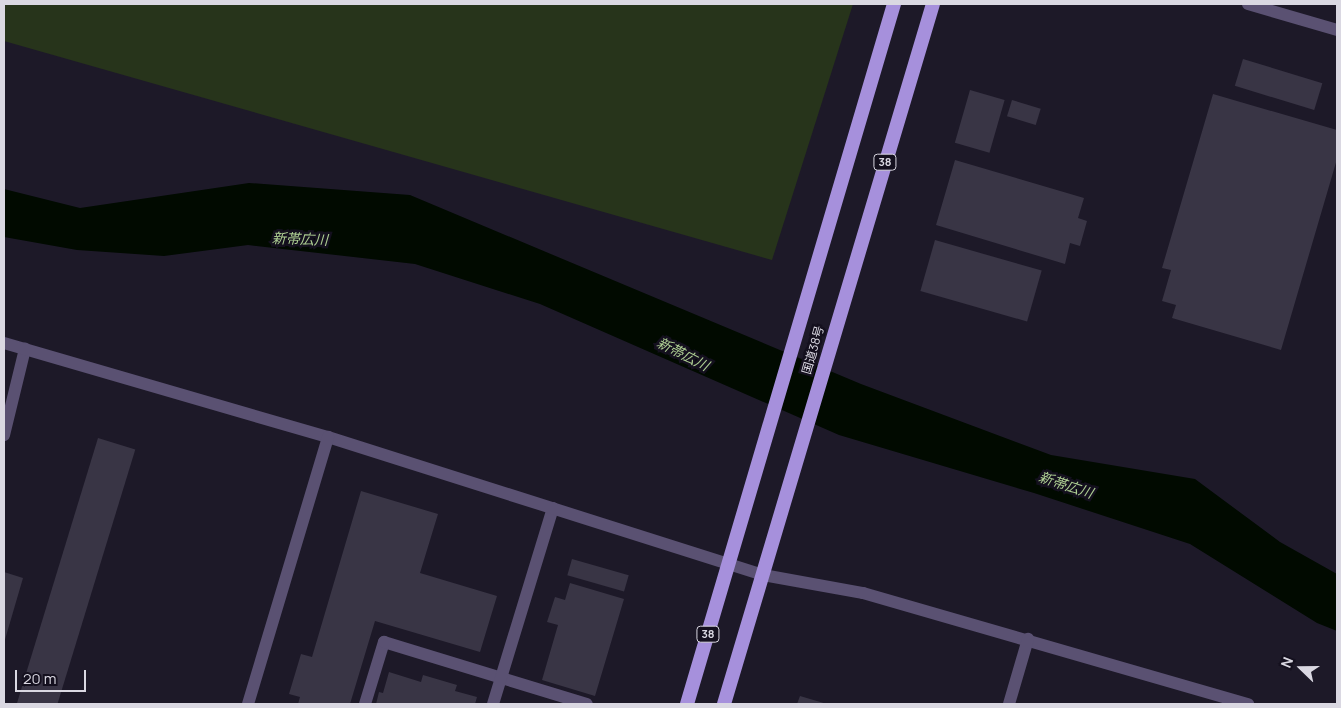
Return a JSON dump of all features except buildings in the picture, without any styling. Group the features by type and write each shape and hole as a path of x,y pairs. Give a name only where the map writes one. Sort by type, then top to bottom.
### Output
{"highway":[{"name":"国道38号","path":"687,704 894,4"},
{"name":"国道38号","path":"724,704 933,4"}],"street":[{"path":"1248,4 1337,30"},
{"path":"4,343 328,437 763,575 863,593 1028,639 1248,704"},
{"path":"4,435 26,349"},
{"path":"248,704 328,437"},
{"path":"493,704 553,508"},
{"path":"1009,704 1028,639"},
{"path":"365,704 384,642 501,680 587,704"}],"green space":[{"path":"4,4 853,4 772,260 4,41"}],"water":[{"name":"新帯広川","path":"249,183 410,195 861,384 1051,455 1195,479 1280,542 1337,574 1337,631 1317,623 1190,544 1034,493 839,435 540,304 415,264 248,245 164,256 77,250 4,237 4,189 80,208"}]}
